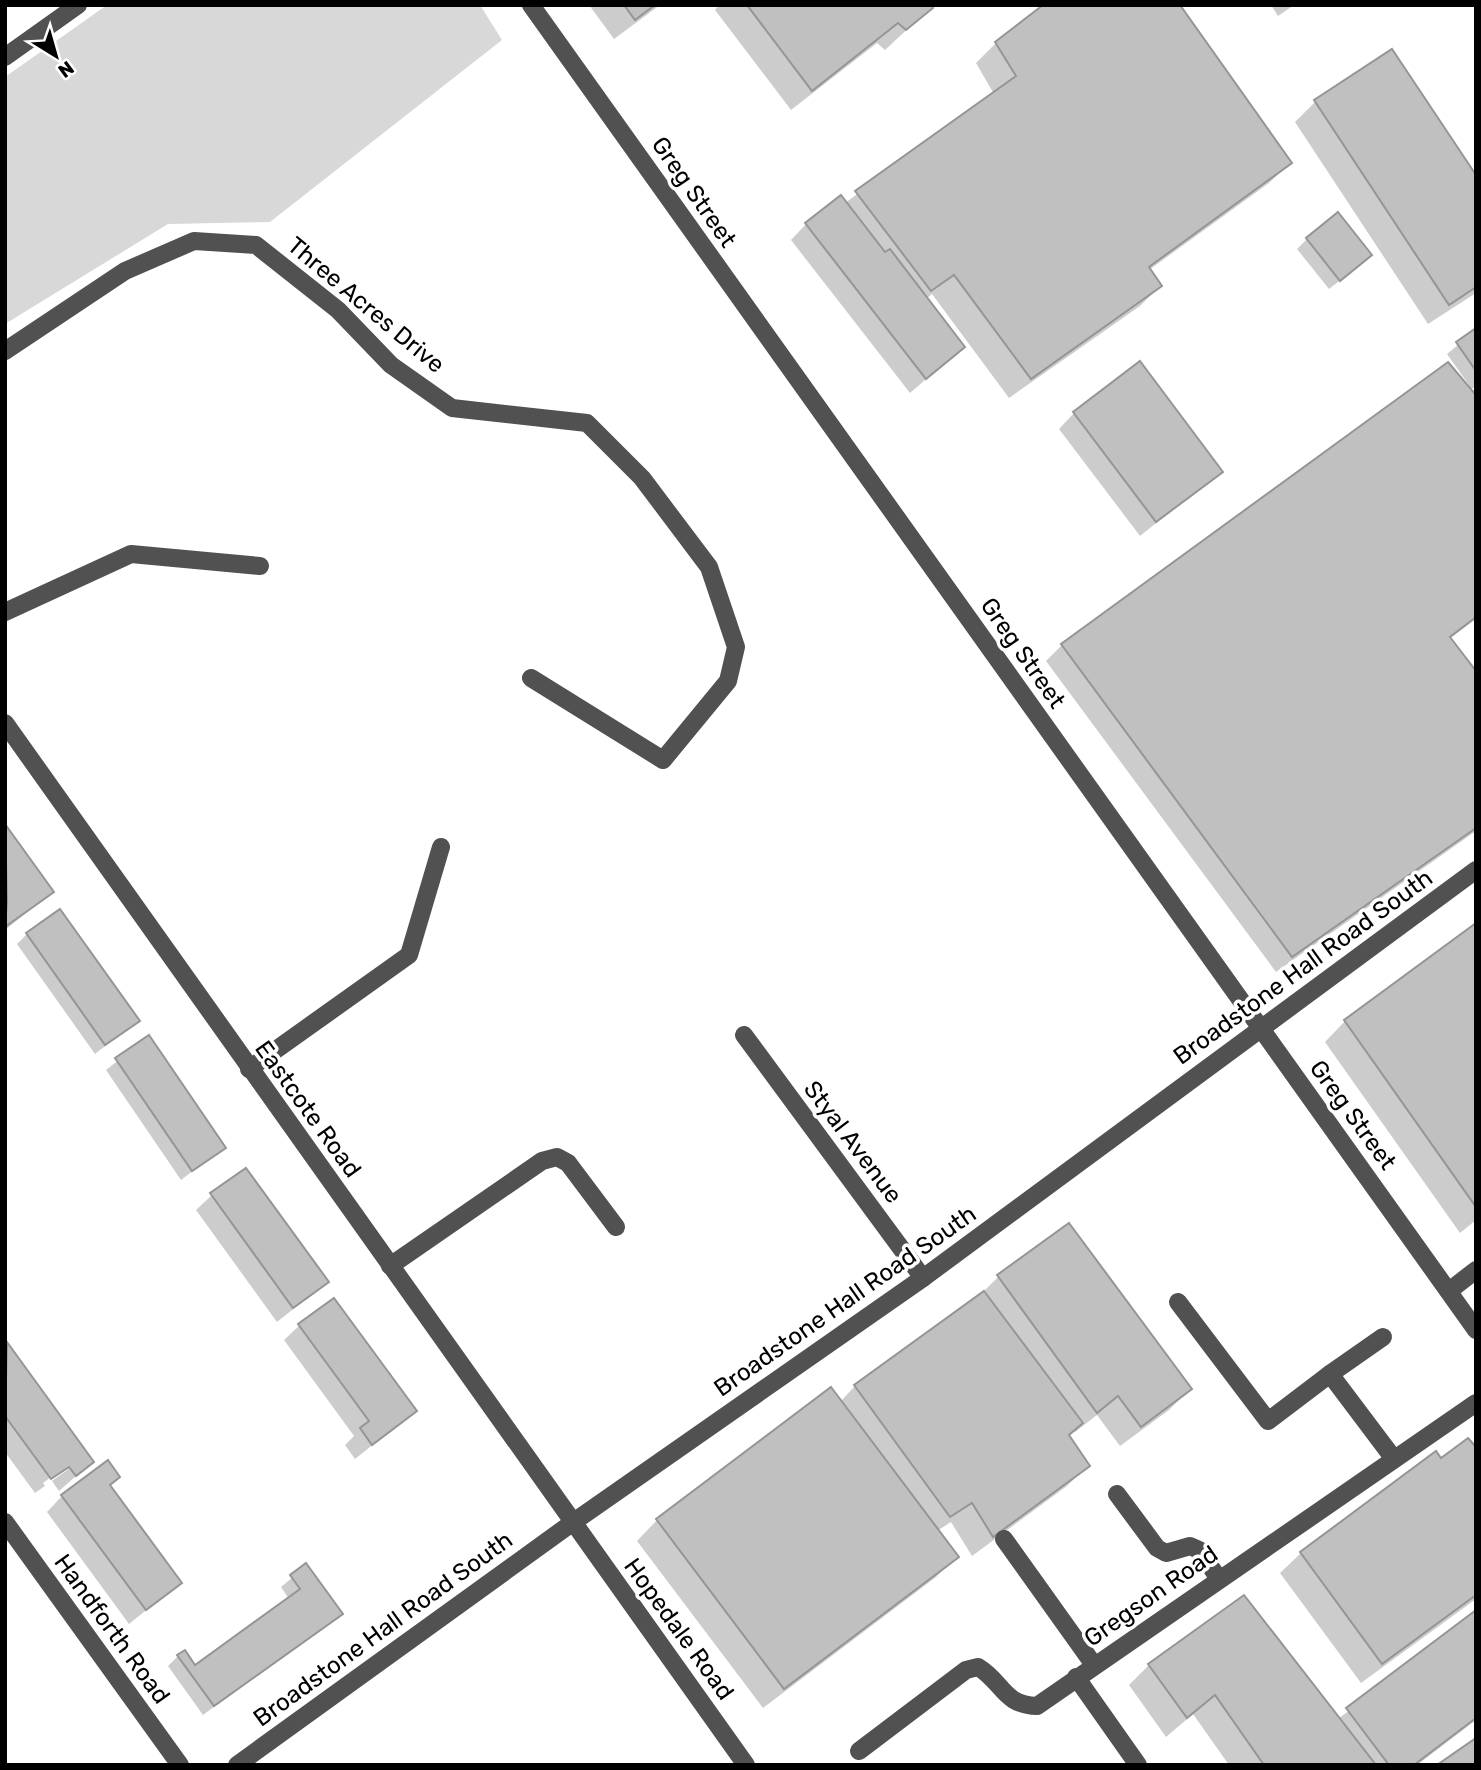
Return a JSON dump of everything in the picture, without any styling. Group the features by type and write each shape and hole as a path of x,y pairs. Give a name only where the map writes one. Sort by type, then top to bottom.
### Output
{"street":[{"path":"5,57 79,5"},
{"name":"Greg Street","path":"531,5 1476,1330"},
{"name":"Three Acres Drive","path":"5,351 125,271 194,241 256,245 338,310 391,365 452,408 587,423 642,478 709,567 736,647 728,681 663,760 531,678"},
{"path":"5,612 131,554 260,566"},
{"name":"Eastcote Road","path":"5,723 572,1523"},
{"path":"249,1069 409,955 441,847"},
{"name":"Broadstone Hall Road South","path":"237,1765 572,1523 923,1278 1476,870"},
{"name":"Styal Avenue","path":"744,1035 923,1278"},
{"path":"390,1266 542,1161 557,1157 568,1163 616,1227"},
{"path":"1449,1292 1476,1270"},
{"path":"1178,1302 1268,1421 1383,1337"},
{"path":"1330,1374 1394,1458"},
{"name":"Gregson Road","path":"859,1751 966,1670 978,1667 990,1674 1005,1696 1022,1706 1037,1706 1476,1403"},
{"path":"1116,1494 1157,1548 1166,1553 1190,1546 1199,1550 1219,1579"},
{"name":"Handforth Road","path":"5,1522 180,1765"},
{"name":"Hopedale Road","path":"572,1523 746,1765"},
{"path":"1004,1539 1094,1665"},
{"path":"1076,1677 1138,1765"}],"shaded area":[{"path":"107,5 480,5 502,40 270,222 168,224 5,324 5,77"}],"building":[{"path":"624,5 655,5 635,20"},
{"path":"747,5 932,5 933,8 906,30 898,23 812,91"},
{"path":"1043,5 1180,5 1292,163 1149,267 1162,286 1031,379 954,275 931,291 855,191 1016,76 995,42"},
{"path":"1392,49 1476,175 1476,287 1449,305 1314,100"},
{"path":"841,195 885,252 890,249 965,347 926,379 805,223"},
{"path":"1338,212 1372,255 1340,281 1306,238"},
{"path":"1476,328 1476,371 1456,342"},
{"path":"1140,361 1223,472 1156,522 1073,412"},
{"path":"1448,362 1476,395 1476,617 1450,637 1476,671 1476,828 1292,957 1061,644"},
{"path":"5,824 54,892 5,927 7,902"},
{"path":"60,909 140,1021 105,1045 26,933"},
{"path":"1476,923 1476,1207 1344,1020"},
{"path":"149,1035 226,1148 192,1171 115,1058"},
{"path":"246,1168 329,1282 293,1308 210,1193"},
{"path":"1069,1223 1192,1389 1141,1427 1118,1396 1097,1413 997,1275"},
{"path":"984,1291 1083,1423 1069,1435 1090,1466 993,1537 972,1503 950,1517 854,1385"},
{"path":"334,1298 417,1411 372,1445 360,1428 369,1421 298,1324"},
{"path":"7,1342 94,1462 76,1476 69,1467 51,1479 5,1416"},
{"path":"831,1387 959,1557 784,1689 656,1519"},
{"path":"1468,1438 1476,1447 1476,1595 1382,1664 1300,1552 1436,1451 1441,1458"},
{"path":"108,1460 120,1477 110,1485 182,1583 146,1610 61,1495"},
{"path":"306,1563 343,1614 214,1706 177,1655 185,1650 195,1665 300,1589 290,1575"},
{"path":"1244,1595 1376,1765 1264,1765 1215,1695 1187,1718 1148,1664"},
{"path":"1476,1610 1476,1718 1414,1765 1389,1765 1346,1708"},
{"path":"1476,1738 1476,1765 1437,1765"}]}
